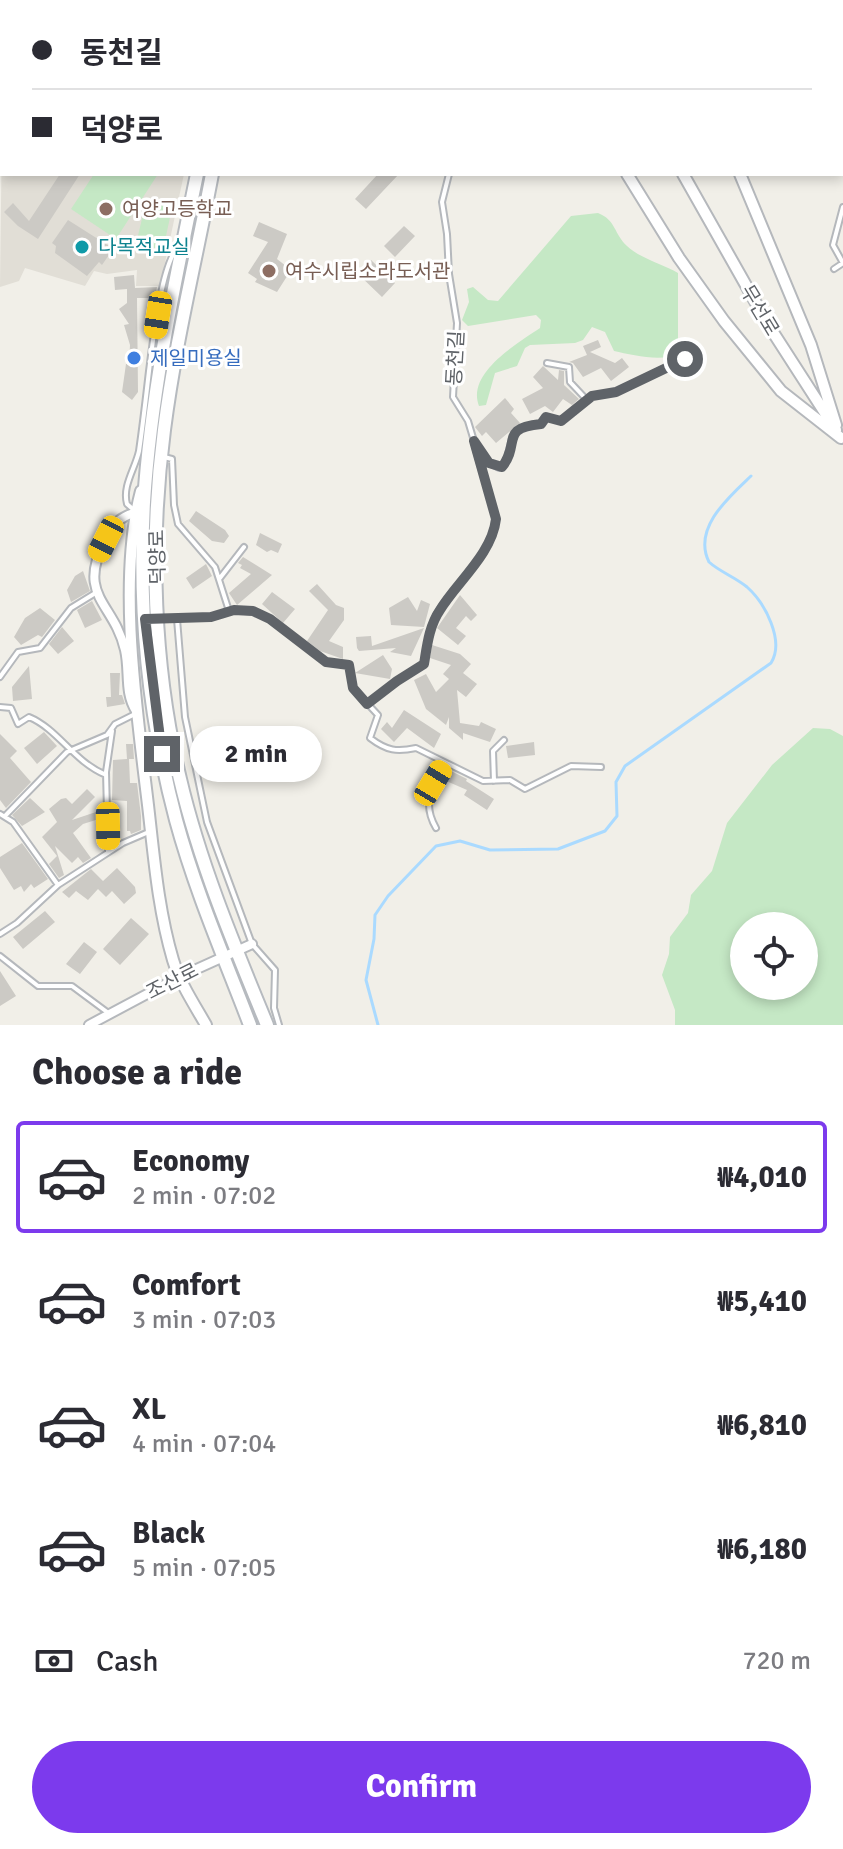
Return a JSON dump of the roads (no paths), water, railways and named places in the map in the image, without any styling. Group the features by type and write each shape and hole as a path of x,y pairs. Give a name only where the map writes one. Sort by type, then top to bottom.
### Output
{"main road":[{"name":"덕양로","path":"197,176 182,245 140,512 152,619 157,725 173,807 202,902 250,1025"},
{"name":"덕양로","path":"212,176 170,384 161,457 152,619 180,778 200,849 236,951 267,1025"},
{"path":"182,245 198,246"}],"street":[{"path":"628,176 679,258 724,321 781,391 842,440"},
{"name":"무선로","path":"684,176 769,326 842,440"},
{"path":"741,176 811,345 842,440"},
{"path":"137,713 129,697 124,646 97,592 93,570 98,553 116,520 140,512"},
{"name":"덕양로","path":"140,512 131,609 137,713 158,893 179,977 206,1025"},
{"name":"조산로","path":"89,1025 179,977 252,944"}],"lane":[{"name":"동천길","path":"448,176 442,202 457,323 453,397 465,415 474,441 489,463 502,467 514,431 525,425 541,424 546,417 561,421 586,399 616,392 697,352"},
{"path":"834,269 843,263 833,245 843,207"},
{"name":"덕양로","path":"140,512 127,504 126,490 138,453 165,282 173,252 182,245"},
{"path":"547,363 569,367 571,384 586,399"},
{"path":"367,704 424,664 435,619 495,528 496,519 474,441"},
{"path":"161,457 172,459 174,505 180,528 203,551 220,578 229,611"},
{"path":"220,578 244,547"},
{"path":"0,677 18,652 40,648 71,608 97,592"},
{"path":"152,619 215,616 229,611 260,614 326,662 349,665 353,688 378,715 370,735 372,740 399,752 416,748 483,781 510,780 528,789 571,766 601,767"},
{"path":"177,619 185,717 207,822 252,944 275,970 274,1008 279,1025"},
{"path":"0,707 11,708 16,723 29,717 40,721 69,751 106,775"},
{"path":"58,885 2,815 69,751 107,735 118,722 137,713"},
{"path":"108,852 106,775 112,730"},
{"path":"494,781 493,751 504,740"},
{"path":"436,828 428,814 427,803 433,783 444,764"},
{"path":"0,934 17,923 58,885 132,838 151,831"},
{"path":"0,956 38,986 72,986 109,1014"}],"waterway":[{"path":"378,1025 366,980 375,915 388,896 436,846 460,841 490,850 558,849 605,831 617,816 616,782 625,766 771,663 776,644 766,612 747,587 709,562 705,549 709,525 724,503 751,476"}],"place":[{"name":"여양고등학교","path":"106,209"},
{"name":"다목적교실","path":"82,247"},
{"name":"여수시립소라도서관","path":"269,271"},
{"name":"제일미용실","path":"134,358"}]}
